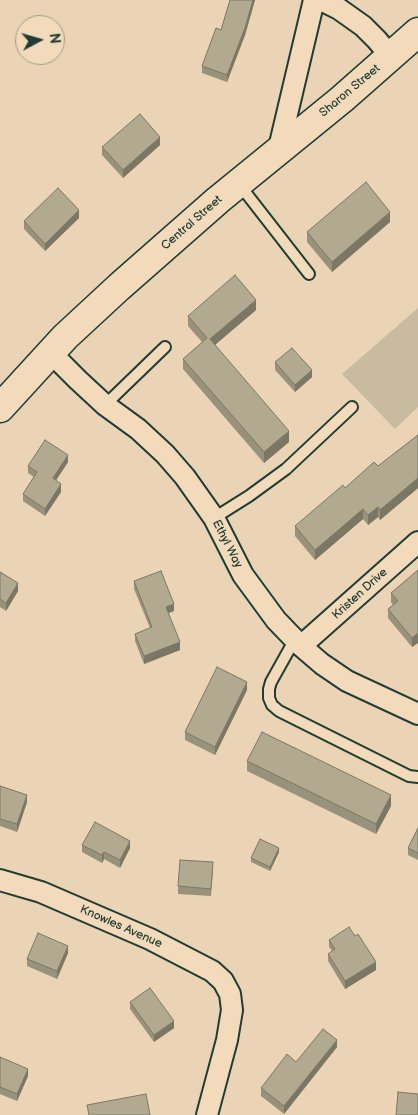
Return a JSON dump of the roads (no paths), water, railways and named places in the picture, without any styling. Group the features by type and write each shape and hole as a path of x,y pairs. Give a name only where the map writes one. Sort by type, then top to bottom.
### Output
{"main road":[{"name":"Sharon Street","path":"279,148 342,99 418,32"},
{"name":"Central Street","path":"0,408 50,352 120,287 279,148"}],"street":[{"path":"279,148 314,0"},
{"path":"321,0 339,9 363,26 391,57"},
{"name":"Ethyl Way","path":"50,352 106,405 138,429 165,454 185,477 214,518 243,575 276,620 298,642 322,664 347,682 418,714"},
{"name":"Kristen Drive","path":"298,642 418,542"},
{"name":"Knowles Avenue","path":"0,880 41,892 150,939 212,971 223,981 230,994 232,1010 230,1029 207,1115"}],"lane":[{"path":"238,183 309,274"},
{"path":"106,405 165,347"},
{"path":"214,518 249,496 286,469 352,407"},
{"path":"298,642 269,689 269,698 272,704 279,711 409,776 418,777"}]}
